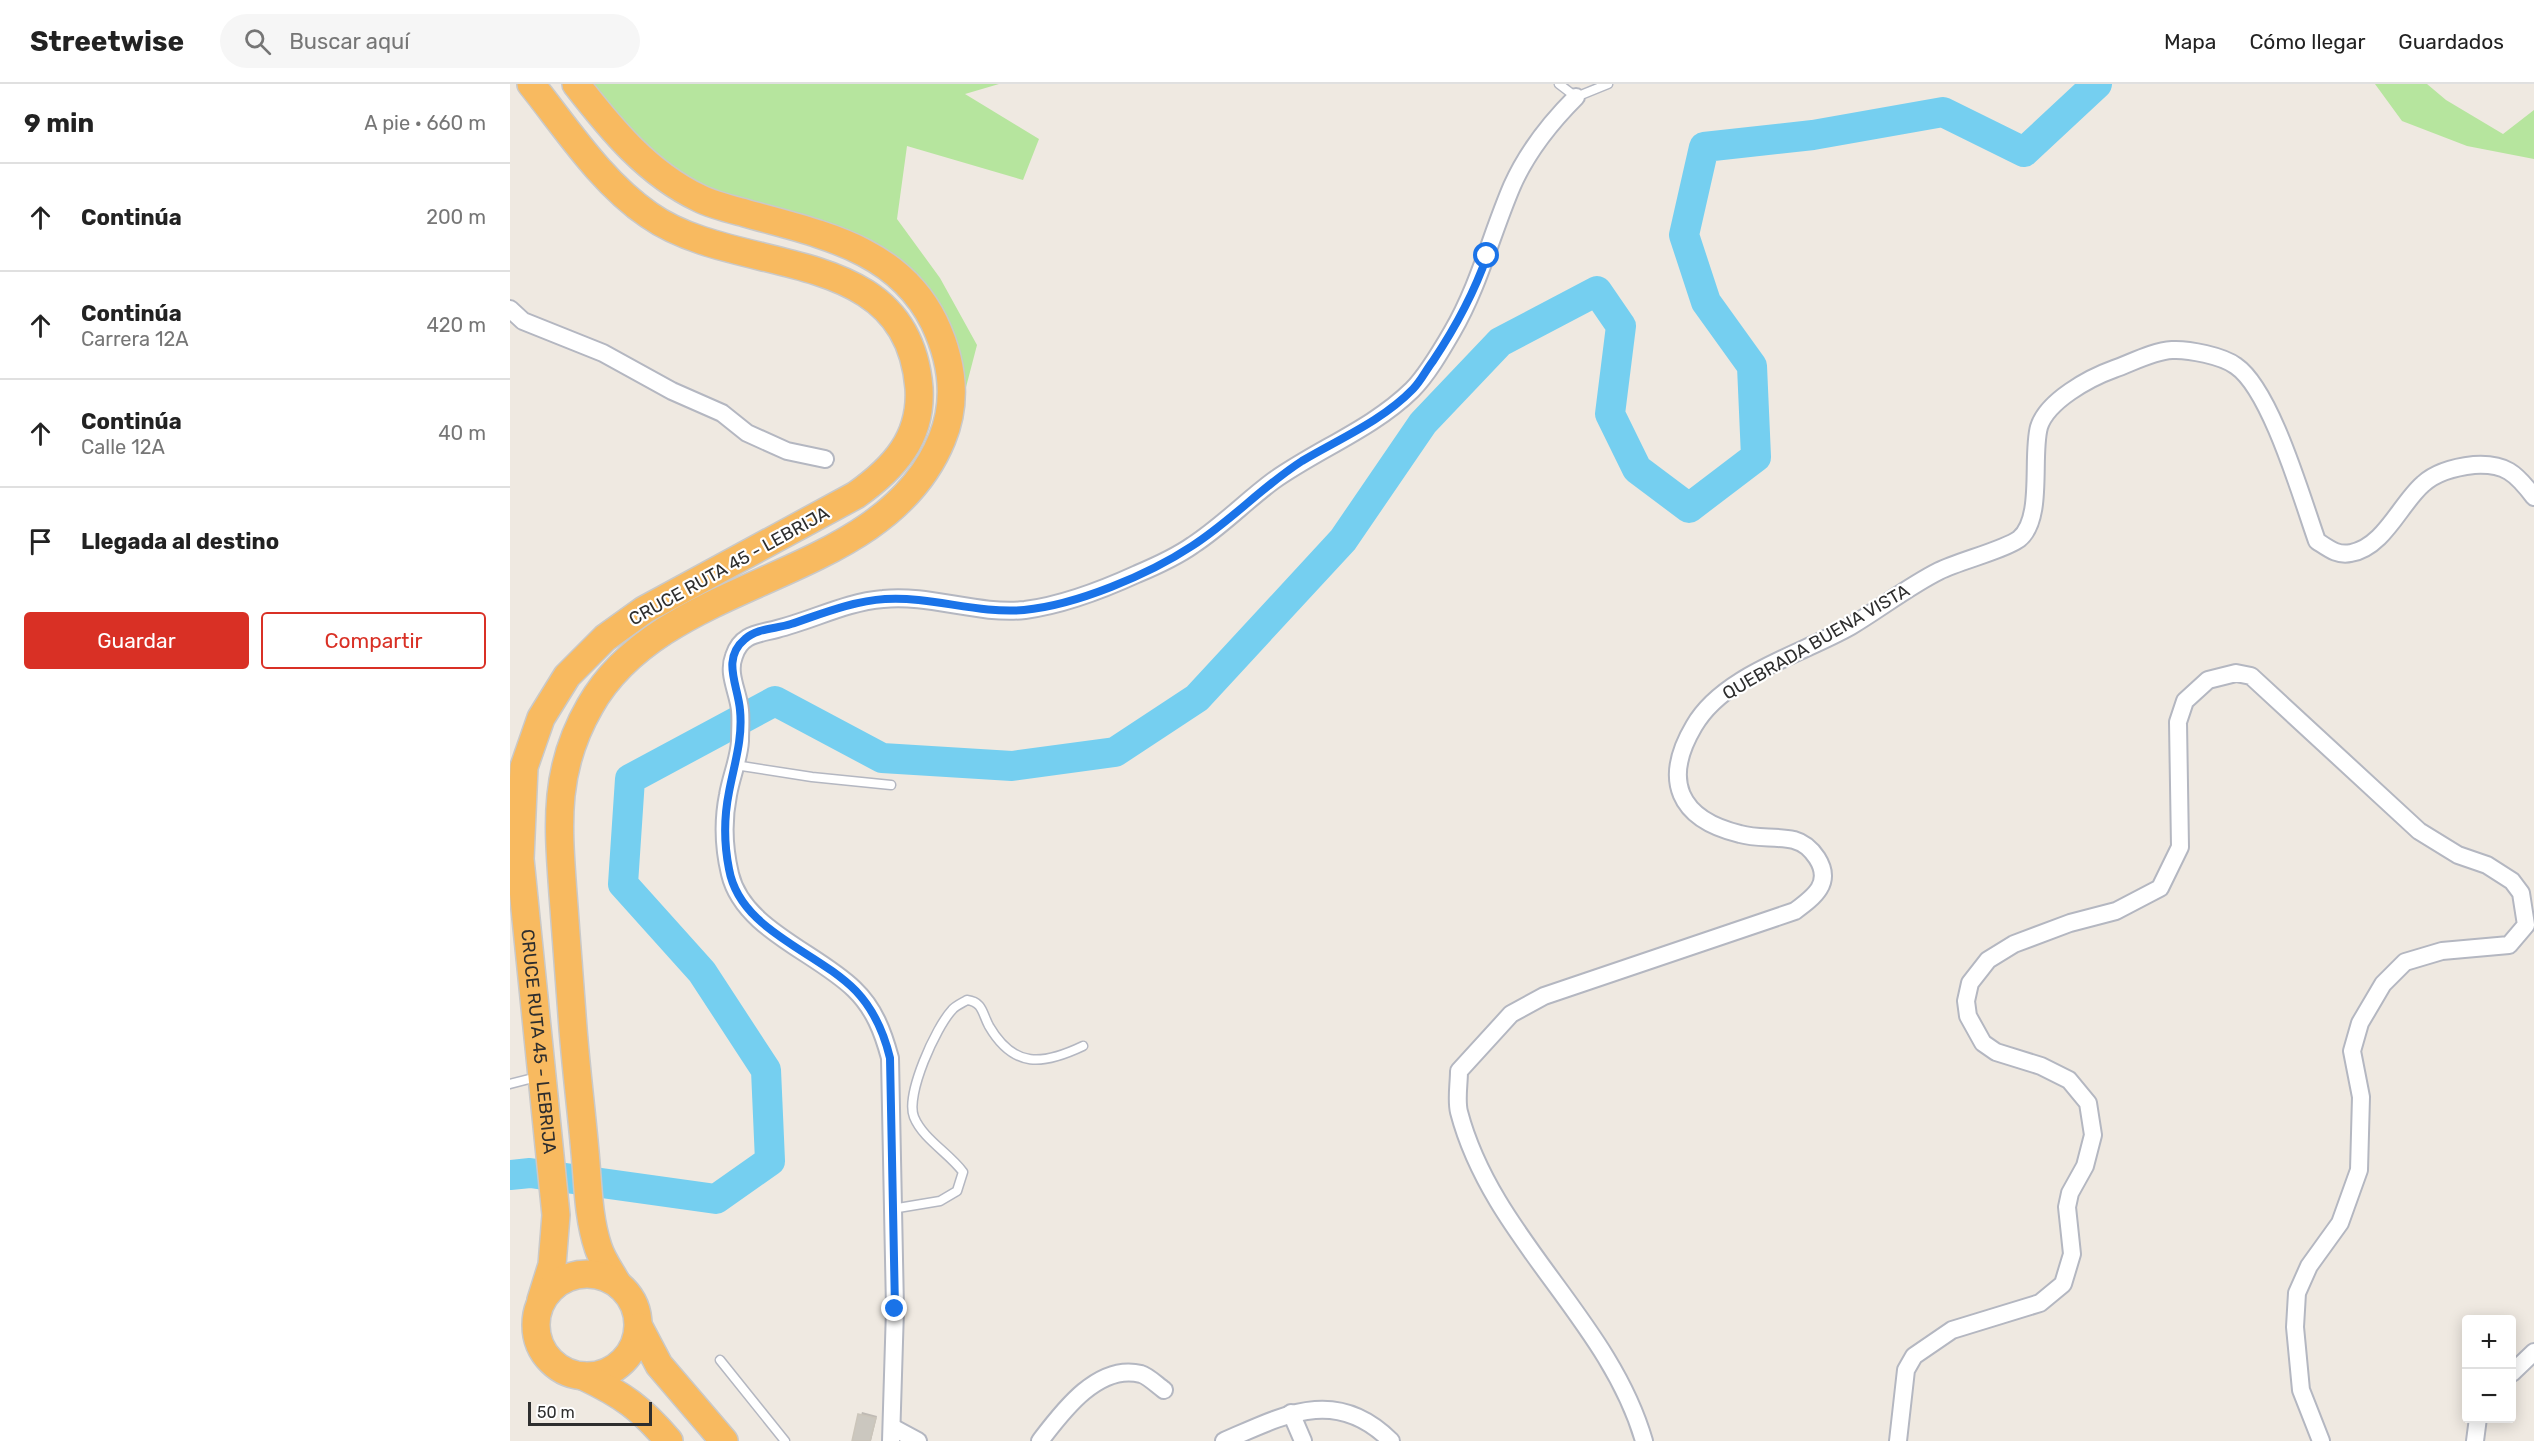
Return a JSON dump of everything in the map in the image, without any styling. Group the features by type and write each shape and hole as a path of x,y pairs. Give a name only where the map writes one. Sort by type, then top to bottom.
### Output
{"highway":[{"name":"CRUCE RUTA 45 - LEBRIJA","path":"531,84 612,184 649,216 685,235 743,253 812,269 854,284 887,309 907,339 917,369 920,401 909,442 885,474 856,495 644,610 605,638 567,676 541,718 524,767 520,859 550,1131 556,1215 552,1265 541,1300"},
{"name":"CRUCE RUTA 45 - LEBRIJA","path":"576,84 624,143 654,170 677,186 702,200 846,242 901,278 920,298 936,326 946,355 953,390 948,424 938,449 924,475 905,499 864,530 733,594 653,639 629,658 591,703 567,758 558,816 576,1065 592,1221 599,1251 617,1283"},
{"path":"639,1327 635,1343 627,1357 615,1368 600,1375 584,1376 567,1373 553,1364 543,1351 536,1335 536,1317 541,1300 552,1286 567,1277 584,1273 601,1275 617,1283 629,1295 636,1310 639,1327 659,1365 724,1441"},
{"path":"584,1376 616,1392 644,1412 669,1441"}],"street":[{"path":"918,1441 892,1434 895,1309 890,1058 872,1011 855,989 828,966 758,919 738,895 729,872 725,828 728,794 740,746 740,709 732,675 732,660 743,641 756,632 778,629 839,608 884,598 993,610 1026,610 1084,596 1137,574 1191,547 1270,484 1303,461 1362,429 1413,389 1453,332 1481,273 1505,204 1523,164 1547,128 1576,97"},
{"path":"510,309 523,321 603,352 672,391 722,413 747,433 787,451 825,459"},
{"name":"QUEBRADA BUENA VISTA","path":"1644,1441 1620,1383 1595,1340 1519,1238 1477,1162 1458,1110 1459,1071 1511,1014 1544,996 1795,911 1813,898 1822,884 1824,868 1811,848 1796,841 1742,835 1719,828 1696,815 1685,802 1676,779 1677,763 1694,725 1714,700 1752,675 1850,626 1939,571 2019,539 2032,517 2039,425 2064,395 2105,373 2171,350 2218,357 2238,367 2270,410 2318,541 2336,553 2351,553 2366,546 2382,533 2423,483 2441,472 2463,466 2493,464 2518,475 2534,497"},
{"path":"1898,1441 1906,1370 1914,1356 1952,1330 2040,1303 2063,1284 2072,1254 2067,1207 2070,1193 2085,1166 2093,1135 2088,1103 2068,1080 2041,1066 1996,1052 1983,1043 1968,1016 1966,1000 1970,983 1988,960 2014,944 2070,922 2116,911 2160,888 2180,847 2178,722 2185,701 2208,680 2236,673 2251,676 2418,831 2458,855 2487,865 2512,881 2521,893 2525,906 2526,925 2509,945 2442,951 2405,962 2383,984 2360,1023 2352,1051 2361,1097 2359,1170 2340,1223 2309,1266 2297,1293 2295,1327 2301,1390 2321,1441"},
{"path":"2514,1369 2534,1352"},
{"path":"1040,1441 1057,1419 1089,1387 1116,1374 1142,1374 1164,1390"},
{"path":"1224,1441 1291,1413 1323,1408 1352,1414 1378,1429 1391,1441"},
{"path":"1291,1413 1303,1441"},
{"path":"2475,1441 2477,1423"}],"lane":[{"path":"1559,84 1576,97 1606,84"},
{"path":"735,765 812,777 891,785"},
{"path":"892,1209 940,1201 957,1191 963,1172 951,1156 932,1141 914,1116 915,1083 952,1009 967,1000 975,1001 980,1005 989,1026 1011,1052 1031,1062 1057,1058 1083,1046"},
{"path":"510,1084 544,1076"},
{"path":"720,1360 785,1441"}],"green space":[{"path":"577,84 999,84 965,94 1039,139 1023,180 907,146 897,219 940,278 977,345 965,391 948,340 889,255 703,198"},
{"path":"2375,84 2427,84 2446,100 2503,134 2534,110 2534,159 2467,146 2402,121"}],"building":[{"path":"858,1414 876,1418 870,1441 852,1441"}],"waterway":[{"path":"510,1175 530,1173 716,1199 770,1161 766,1070 702,972 623,884 630,779 775,701 882,758 1012,766 1115,752 1197,698 1343,540 1423,423 1500,342 1597,291 1621,326 1610,414 1637,469 1689,508 1756,457 1752,366 1706,302 1684,235 1704,147 1813,135 1943,112 2024,152 2097,84"}],"route":[{"path":"895,1309 890,1058 879,1024 855,989 828,966 750,912 738,895 729,872 726,812 740,746 740,709 731,667 738,646 756,632 778,629 839,608 884,598 993,610 1026,610 1084,596 1137,574 1191,547 1224,523 1270,484 1303,461 1362,429 1413,389 1453,332 1487,256"}]}
